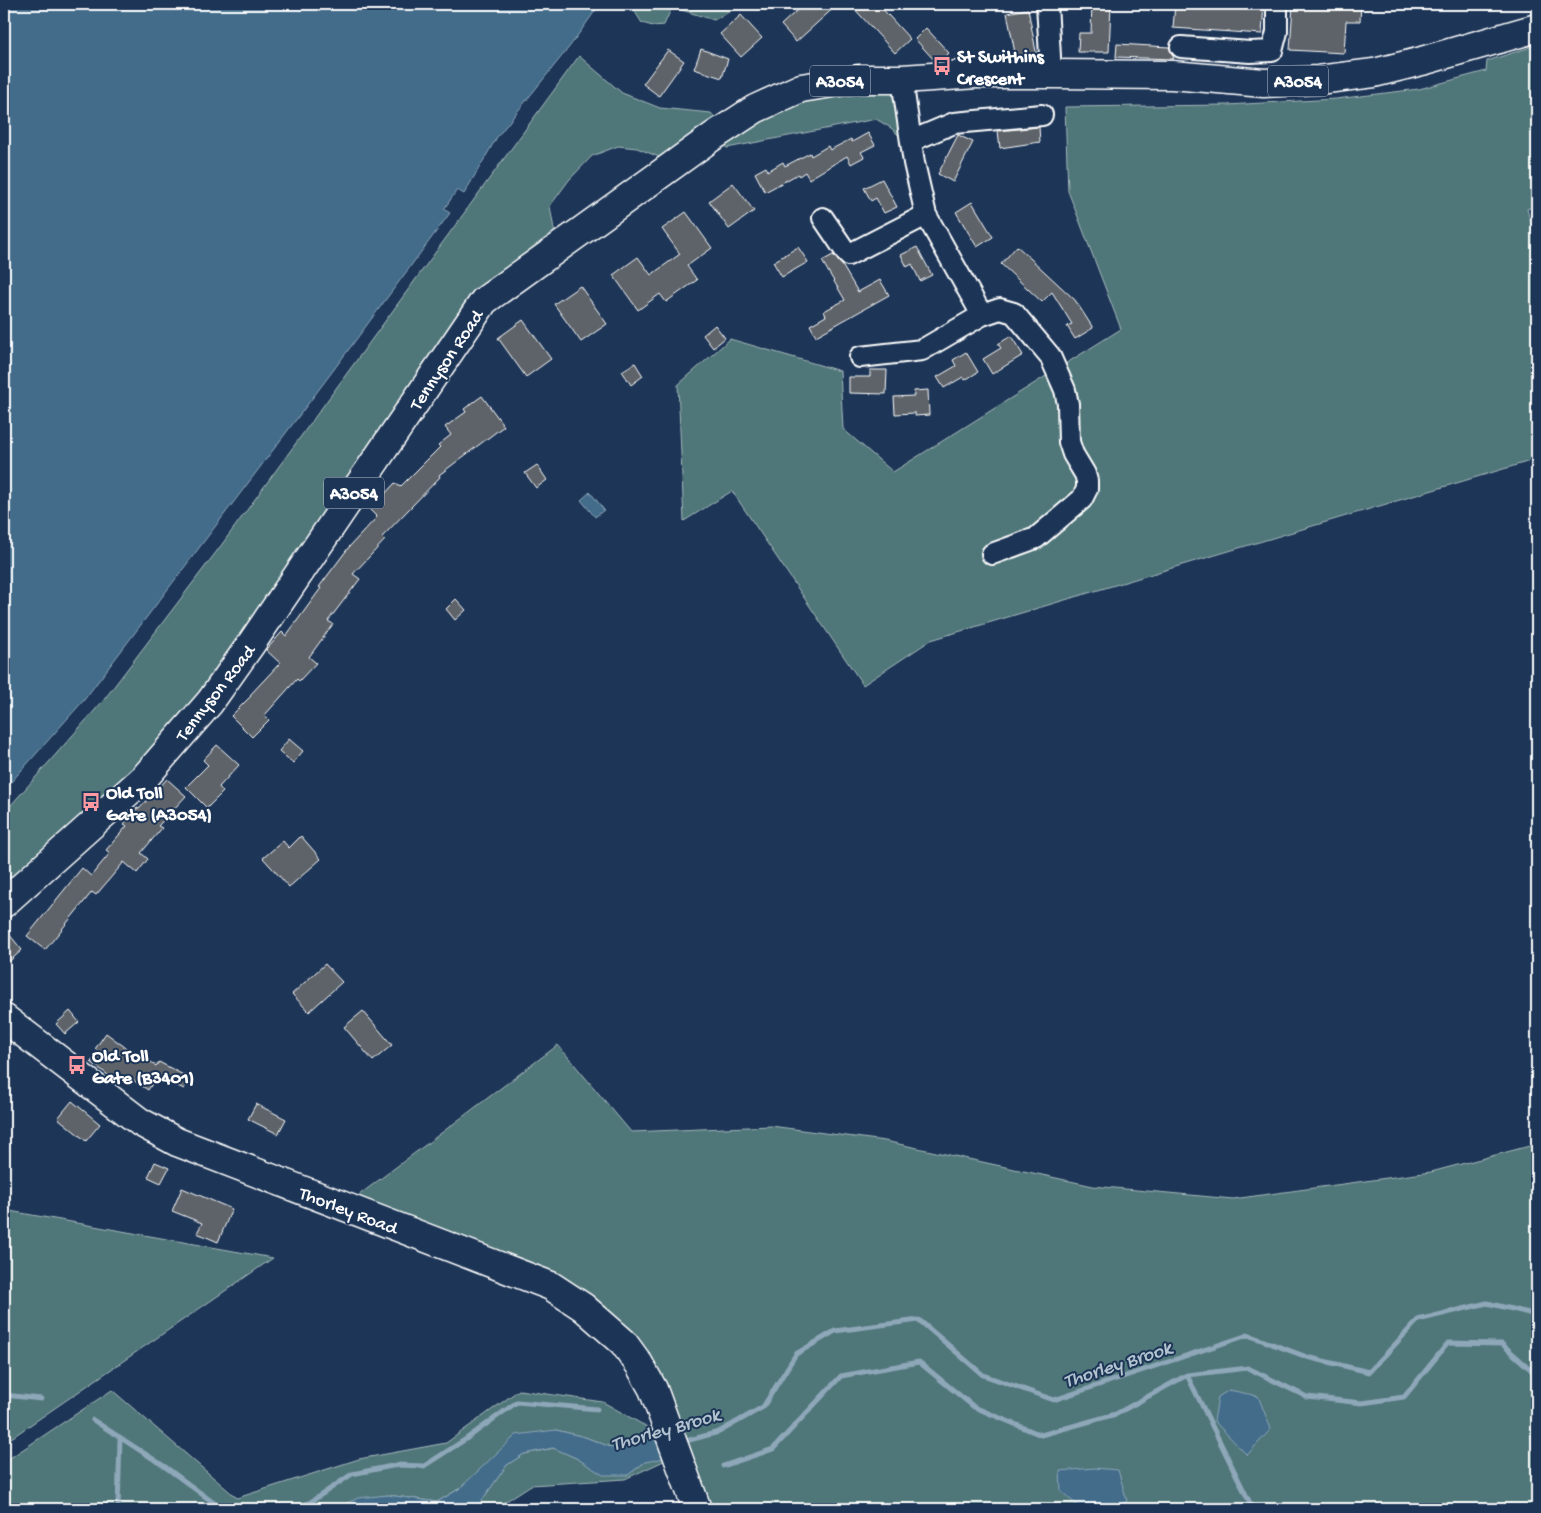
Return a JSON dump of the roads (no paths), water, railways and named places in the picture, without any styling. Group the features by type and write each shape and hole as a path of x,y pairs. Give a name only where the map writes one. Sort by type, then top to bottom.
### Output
{"main road":[{"name":"A3054","path":"1051,74 1172,75 1264,82 1318,80 1374,73 1537,28"},
{"name":"Tennyson Road","path":"4,904 145,777 210,702 484,301 712,137 755,109 801,88 858,80 977,74 1051,74"},
{"name":"Thorley Road","path":"4,1018 140,1122 177,1142 551,1286 583,1307 623,1342 639,1364 653,1389 697,1509"}],"street":[{"path":"1047,4 1051,74"},
{"path":"1181,47 1250,52 1272,51 1277,32 1277,4"},
{"path":"902,79 914,162 926,216 982,315"},
{"path":"911,141 954,123 1042,115"},
{"path":"823,218 848,255 926,216"},
{"path":"860,357 922,350 982,315 1000,309 1014,313 1050,356 1060,378 1068,404 1069,442 1087,481 1087,490 1082,499 1045,532 1036,538 992,554"}],"water":[{"path":"4,4 600,4 570,46 497,137 464,194 457,190 444,209 450,213 84,700 4,790"},
{"path":"590,492 604,510 595,517 581,500"},
{"path":"1229,1390 1258,1396 1271,1429 1247,1455 1214,1421 1218,1397"},
{"path":"556,1430 585,1437 613,1448 658,1437 665,1458 645,1462 628,1475 603,1475 576,1458 553,1448 524,1454 507,1465 477,1507 473,1509 343,1509 347,1503 358,1498 388,1495 437,1502 459,1489 516,1435"},
{"path":"1094,1468 1118,1470 1127,1501 1114,1509 1081,1509 1061,1491 1060,1471"}],"waterway":[{"name":"Thorley Brook","path":"682,1442 719,1432 763,1407 796,1354 835,1331 919,1320 983,1375 1054,1400 1248,1335 1307,1357 1369,1372 1418,1320 1487,1303 1537,1315"},
{"path":"723,1466 773,1449 841,1376 919,1362 974,1407 1041,1435 1116,1414 1187,1375 1248,1368 1307,1397 1362,1403 1404,1397 1448,1343 1502,1344 1537,1375"},
{"path":"1187,1375 1253,1509"},
{"path":"4,1395 41,1399"},
{"path":"288,1509 309,1503 352,1474 397,1465 424,1466 466,1439 517,1402 597,1409"},
{"path":"93,1420 164,1466 222,1509"},
{"path":"118,1509 120,1437"}],"place":[{"name":"St Swithins Crescent","path":"942,66"},
{"name":"Old Toll Gate (A3054)","path":"91,802"},
{"name":"Old Toll Gate (B3401)","path":"77,1065"}]}
